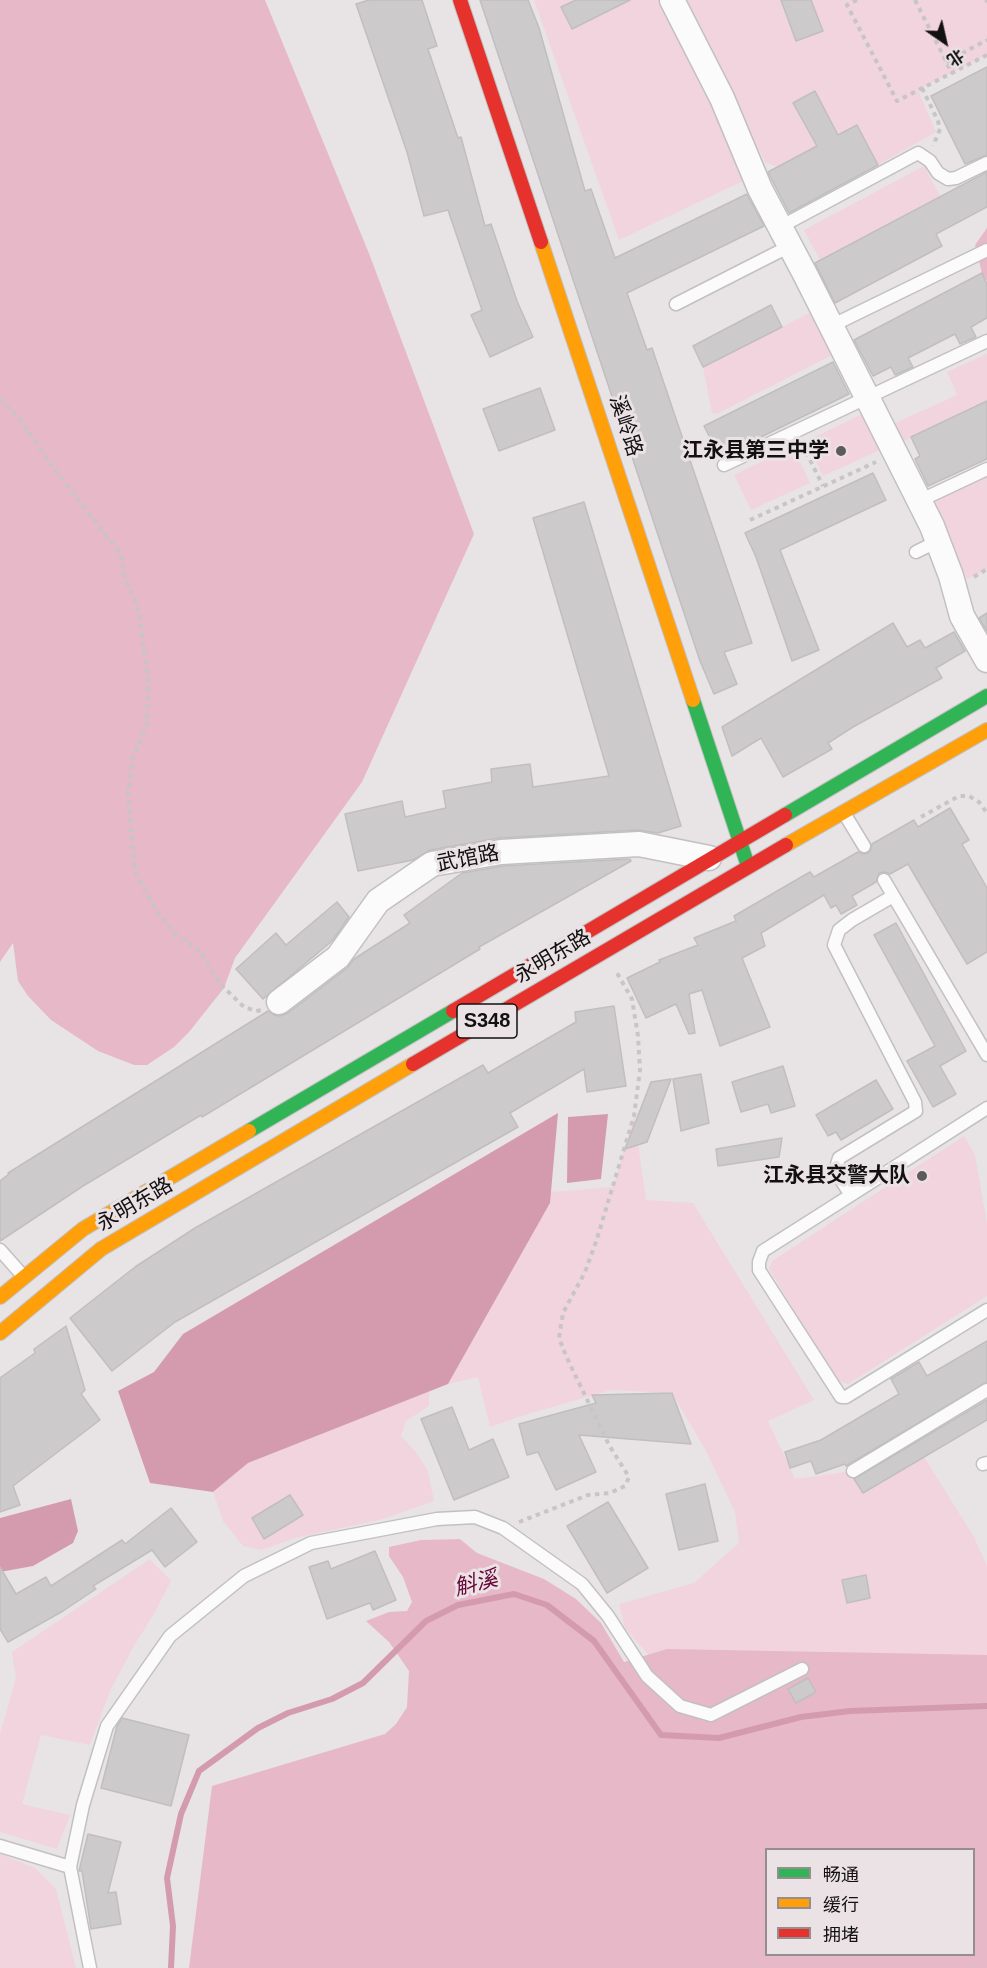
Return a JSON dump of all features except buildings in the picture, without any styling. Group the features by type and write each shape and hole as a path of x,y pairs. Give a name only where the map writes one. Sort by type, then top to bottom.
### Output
{"main road":[{"name":"溪岭路","path":"460,0 748,866"},
{"name":"永明东路","path":"0,1333 33,1288 83,1228 987,696"},
{"name":"永明东路","path":"0,1297 33,1288 101,1249 748,866 987,730"}],"street":[{"path":"672,0 722,98 760,189 919,501 938,541 962,616 987,660"},
{"name":"武馆路","path":"279,1002 338,957 378,901 432,864 501,852 639,844 709,858"}],"lane":[{"path":"675,304 918,153 930,161 938,173 948,179 987,163"},
{"path":"831,326 987,250"},
{"path":"724,465 987,341"},
{"path":"919,501 987,469"},
{"path":"916,552 938,541"},
{"path":"843,812 864,846"},
{"path":"884,880 987,1055"},
{"path":"851,1195 835,1171 839,1158 916,1111 917,1106 834,945 839,930 893,896"},
{"path":"987,1108 763,1251 759,1262 759,1270 841,1397 846,1397 987,1310"},
{"path":"0,1250 33,1288"},
{"path":"853,1471 987,1390"},
{"path":"90,1968 70,1867 83,1805 106,1726 170,1636 244,1576 311,1543 438,1519 475,1517 503,1528 582,1584 608,1616 647,1676 680,1706 711,1715 802,1669"},
{"path":"0,1846 70,1867"}],"path":[{"path":"857,0 847,5 897,101 987,55"},
{"path":"915,0 952,73"},
{"path":"946,62 987,40"},
{"path":"922,88 940,129 932,148 930,161"},
{"path":"0,399 19,418 55,470 120,553 125,578 138,608 148,678 147,724 133,757 128,794 135,872 156,910 174,933 200,951 220,984 235,999 244,1007 256,1011 279,1002"},
{"path":"796,431 823,486"},
{"path":"750,520 895,453"},
{"path":"921,818 959,796 969,796 979,802 987,813"},
{"path":"503,1528 577,1499 610,1493 625,1486 629,1477 604,1436 559,1338 563,1313 585,1272 596,1242 634,1116 640,1070 638,1036 632,999 615,970"}],"shaded area":[{"path":"0,0 265,0 370,256 474,534 362,782 235,958 224,988 174,1047 147,1065 134,1065 98,1051 51,1020 28,996 18,981 13,943 0,962"},
{"path":"534,0 660,0 747,172 743,181 619,240"},
{"path":"683,0 987,0 987,55 918,90 936,132 878,165 856,125 777,167 765,162"},
{"path":"924,166 940,196 820,260 804,230"},
{"path":"987,228 987,281 982,273 975,245"},
{"path":"817,309 834,354 717,414 712,413 703,367"},
{"path":"987,354 987,401 902,442 893,424 957,395 947,372"},
{"path":"865,413 882,449 823,476 806,441"},
{"path":"793,447 810,483 751,510 734,475"},
{"path":"987,469 987,569 967,579 928,497"},
{"path":"558,1113 550,1203 448,1384 248,1463 213,1492 150,1483 118,1391 154,1372 183,1334"},
{"path":"608,1114 601,1179 567,1183 568,1117"},
{"path":"634,1116 646,1200 693,1203 814,1400 768,1421 795,1479 853,1471 863,1493 924,1457 974,1537 987,1566 987,1728 672,1682 625,1628 619,1604 694,1583 739,1543 735,1512 705,1449 672,1393 611,1390 490,1427 478,1377 448,1384 550,1203 551,1192 613,1187"},
{"path":"964,1136 975,1155 987,1223 987,1296 848,1384 837,1381 769,1269 772,1261"},
{"path":"429,1391 429,1406 406,1421 401,1436 416,1452 428,1471 434,1501 383,1519 296,1538 261,1550 243,1546 223,1521 213,1492 248,1463"},
{"path":"71,1499 78,1531 73,1543 33,1566 0,1572 0,1518"},
{"path":"460,1539 477,1553 544,1579 576,1599 601,1623 624,1662 667,1649 987,1655 987,1968 189,1968 212,1786 385,1734 396,1724 407,1707 409,1671 389,1642 366,1621 389,1612 407,1611 412,1602 403,1577 389,1556 389,1547 421,1540"},
{"path":"150,1559 171,1581 111,1689 90,1745 41,1735 22,1804 70,1815 57,1849 0,1832 0,1734 16,1678 12,1652"},
{"path":"0,1854 35,1868 56,1889 76,1968 0,1968"}],"waterway":[{"name":"斛溪","path":"171,1968 173,1926 167,1878 181,1814 199,1771 258,1728 288,1713 332,1699 363,1683 426,1621 458,1605 514,1594 547,1605 594,1641 661,1735 719,1738 801,1717 850,1711 987,1706"}],"traffic: fast":[{"path":"785,815 987,696"},
{"path":"693,700 748,866"},
{"path":"249,1131 453,1011"}],"traffic: slow":[{"path":"541,242 693,700"},
{"path":"786,845 987,730"},
{"path":"0,1333 101,1249 413,1064"},
{"path":"0,1297 83,1229 249,1131"}],"traffic: jam":[{"path":"460,0 541,242"},
{"path":"453,1011 785,815"},
{"path":"413,1064 786,845"}],"place":[{"name":"江永县第三中学","path":"841,451"},
{"name":"江永县交警大队","path":"922,1176"}]}
